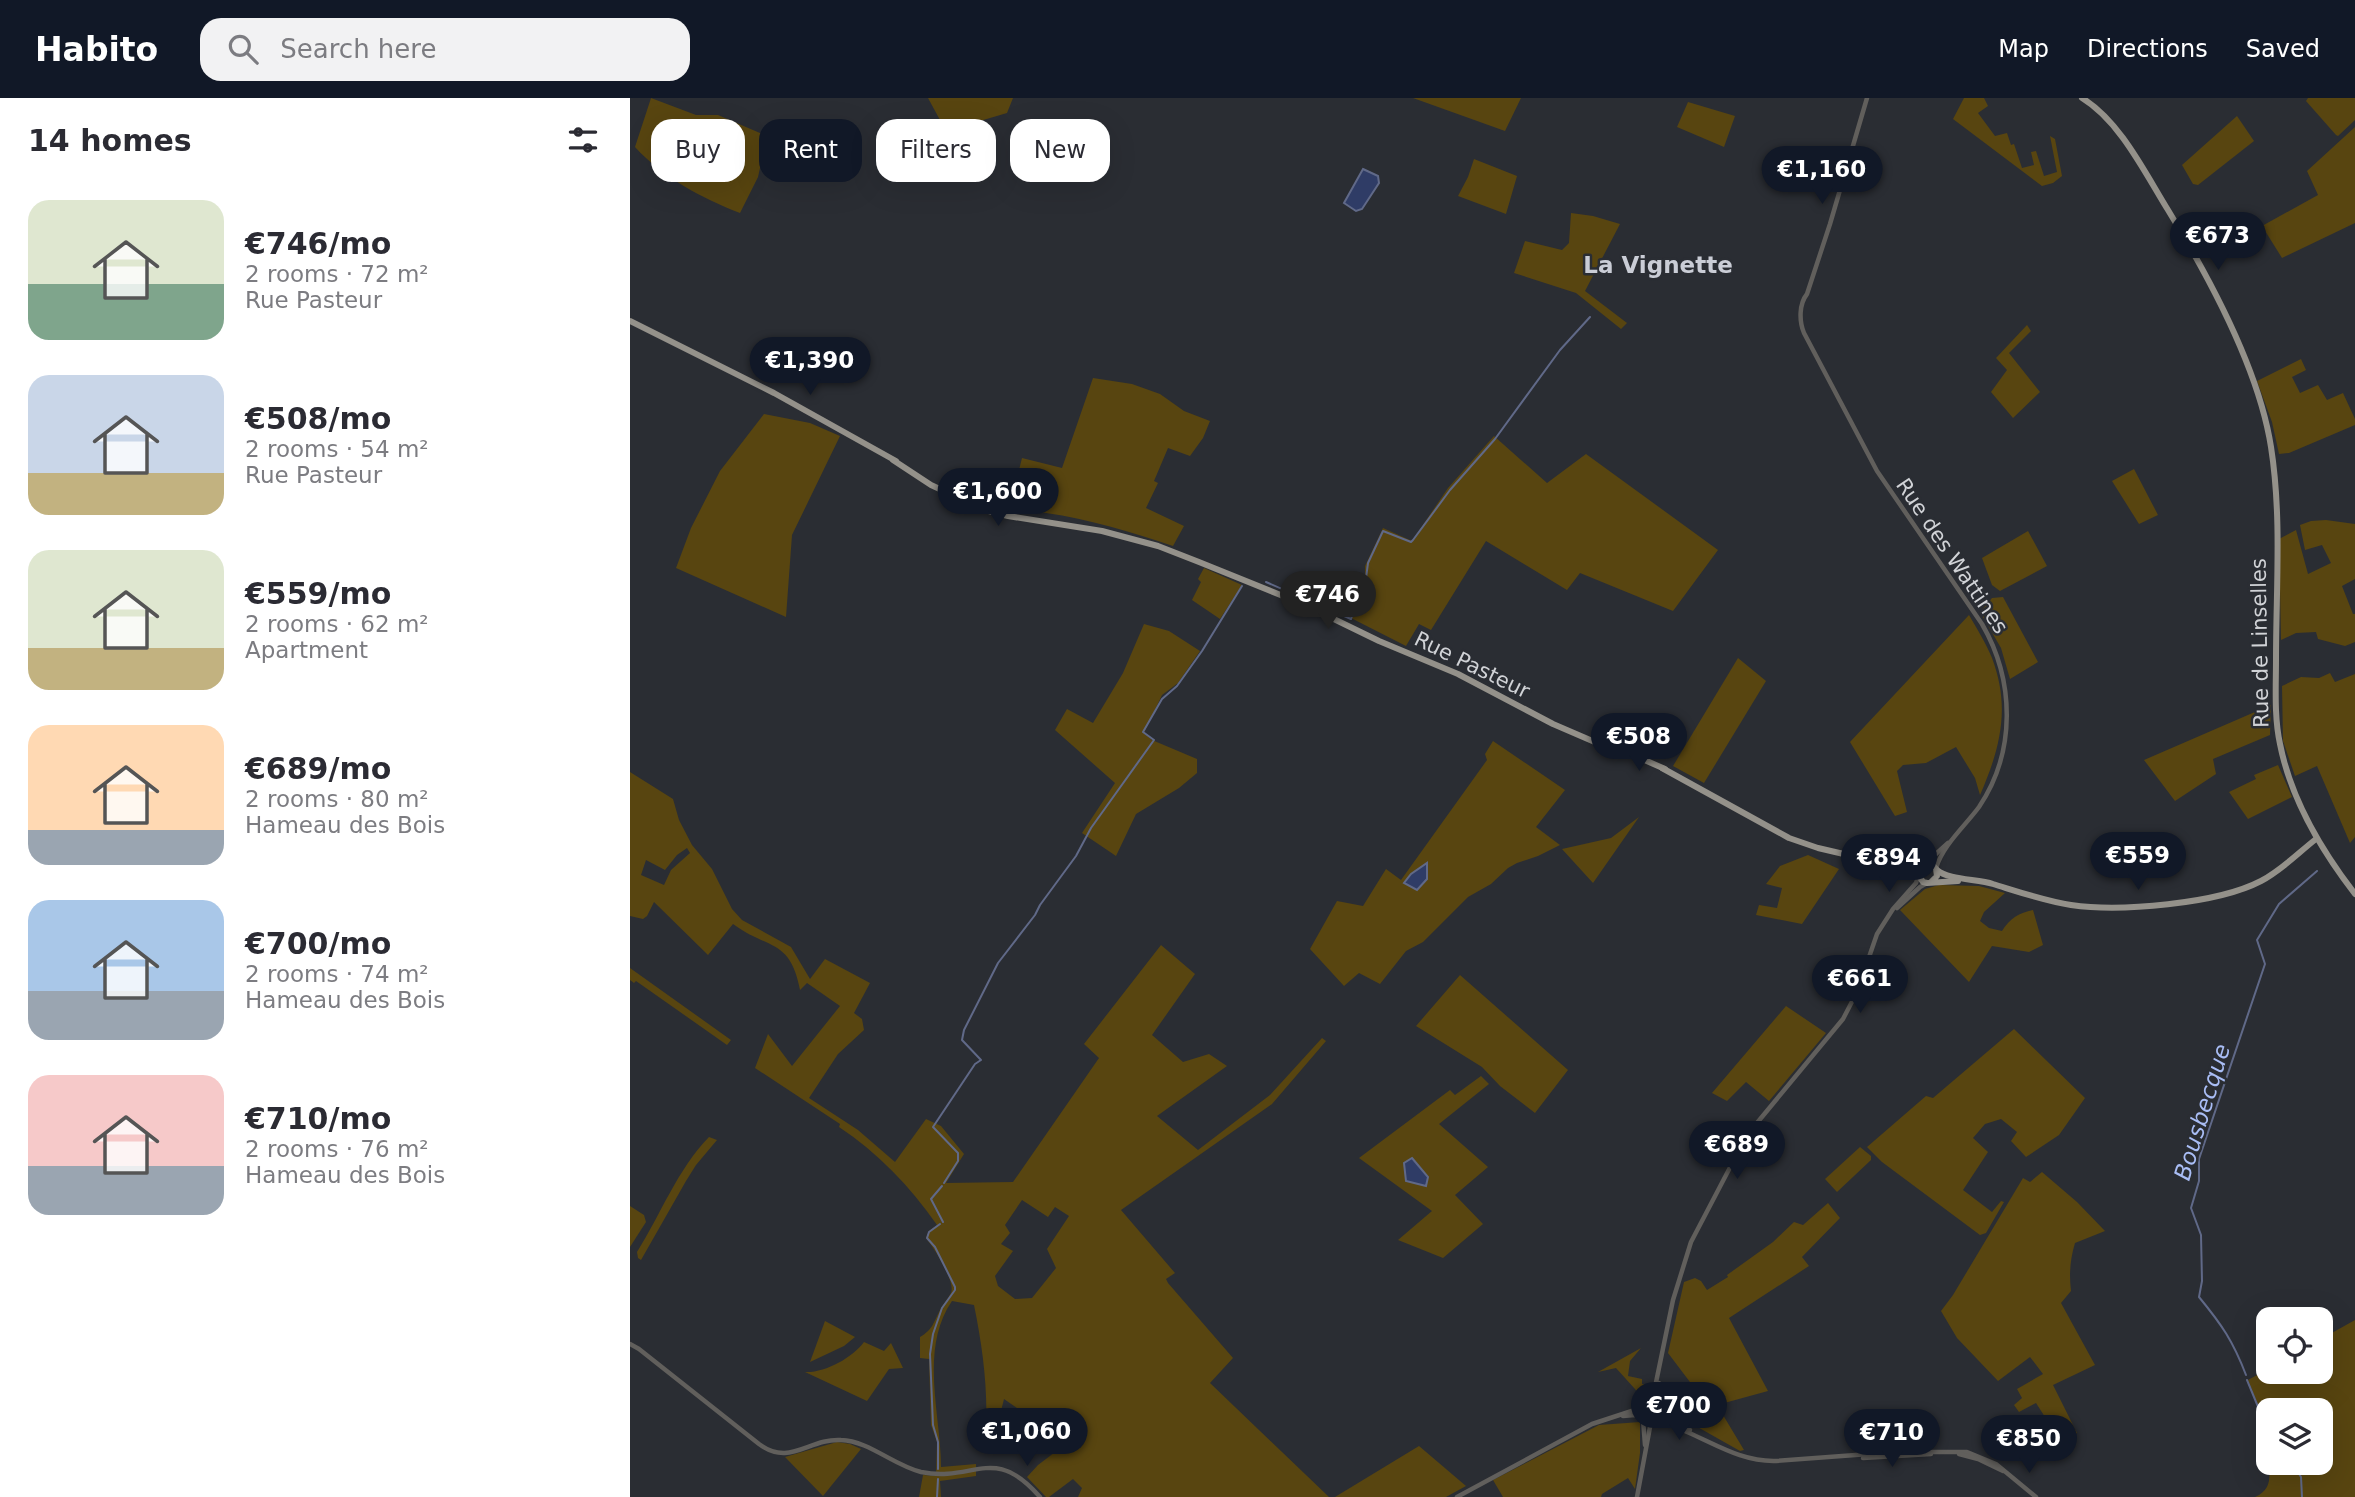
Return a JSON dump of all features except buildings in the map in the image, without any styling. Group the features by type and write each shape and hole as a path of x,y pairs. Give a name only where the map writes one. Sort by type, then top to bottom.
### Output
{"main road":[{"name":"Rue de Linselles","path":"2085,100 2113,124 2193,252 2246,362 2262,407 2273,457 2276,499 2278,736 2290,780 2318,841 2355,894"},
{"name":"Rue Pasteur","path":"630,321 774,393 893,460 919,478 985,510 1021,518 1045,518 1158,546 1280,594 1379,641 1469,679 1535,716 1615,746 1680,775 1764,826 1789,838 1824,850 1910,870 1917,876"},
{"path":"1977,880 1929,883 1917,876 1917,869 1925,863 1945,876 1977,880 2065,904 2126,907 2233,892 2265,878 2318,841"},
{"name":"Rue Pasteur","path":"1871,860 1925,863"},
{"path":"1929,883 1936,877 1937,869"}],"street":[{"name":"Rue des Wattines","path":"1867,98 1826,238 1803,299 1801,320 1803,330 1881,479 1982,624 2001,666 2007,713 2002,754 1985,797 1956,835 1939,861 1937,869"},
{"name":"Rue des Wattines","path":"1925,863 1934,858 1956,835"},
{"path":"1644,1460 1642,1412 1652,1399 1673,1300 1691,1242 1747,1135 1847,1012 1857,992 1871,947 1885,922 1916,883 1917,876"},
{"path":"1885,922 1920,887 1929,883"},
{"path":"630,1344 762,1447 773,1452 787,1453 829,1440 847,1440 922,1472 949,1474 990,1467 1000,1468 1024,1481 1040,1497"},
{"path":"1637,1497 1650,1427 1660,1417 1660,1368"},
{"path":"1457,1497 1504,1469 1605,1419 1647,1406 1654,1405 1706,1440"},
{"path":"1605,1419 1634,1415 1643,1417 1647,1422 1668,1423 1733,1454 1757,1460 1967,1452 1983,1457 2036,1497"}],"shaded area":[{"path":"651,98 696,115 718,115 727,119 651,119 651,162 635,147"},
{"path":"928,98 1013,98 1007,113 987,119 939,119"},
{"path":"1413,98 1521,98 1505,131"},
{"path":"1964,98 1984,98 1988,106 1978,113 1995,136 2007,133 2011,145 2014,144 2022,168 2034,165 2031,152 2036,151 2044,176 2057,172 2050,136 2055,139 2062,176 2053,183 2042,186 1953,119"},
{"path":"2308,98 2355,98 2355,120 2338,136 2306,101"},
{"path":"1688,102 1735,116 1724,147 1677,127"},
{"path":"2237,116 2254,141 2198,185 2193,184 2182,165"},
{"path":"745,127 759,133 758,177 740,213 678,182 745,182"},
{"path":"2355,127 2355,223 2282,258 2262,226 2318,195 2307,171"},
{"path":"1474,159 1517,176 1506,214 1458,196"},
{"path":"1571,213 1620,224 1585,291 1627,323 1621,329 1576,293 1514,273 1525,241 1562,250 1569,243"},
{"path":"2027,325 2031,331 2009,353 2040,392 2013,418 1991,392 2007,370 1996,358"},
{"path":"2301,359 2306,370 2292,377 2300,393 2318,385 2327,400 2343,393 2355,419 2355,425 2289,453 2279,454 2272,422 2257,381"},
{"path":"1093,378 1132,384 1160,394 1184,411 1210,421 1203,438 1190,456 1168,448 1154,481 1158,483 1146,508 1184,526 1173,546 1078,519 986,507 987,504 1011,502 1022,458 1062,468"},
{"path":"764,414 810,423 840,436 792,535 786,617 676,568 691,528 720,471"},
{"path":"1494,436 1547,483 1586,454 1718,550 1673,611 1580,573 1567,590 1486,541 1431,630 1419,624 1406,646 1351,618 1365,578 1365,566 1383,528 1412,541 1448,488"},
{"path":"2134,469 2158,515 2139,524 2112,481"},
{"path":"2326,520 2355,524 2355,579 2342,586 2355,614 2355,642 2345,646 2318,639 2316,632 2296,633 2281,640 2279,539 2296,530 2308,574 2331,563 2322,545 2305,550 2300,525"},
{"path":"2028,531 2047,566 2000,591 1992,585 1982,558"},
{"path":"1204,568 1242,585 1220,619 1192,600 1201,582 1198,579"},
{"path":"2003,597 2038,662 2010,679 2001,648 1980,612 1992,598"},
{"path":"1969,615 1992,658 2001,694 2001,728 1987,778 1980,795 1975,778 1956,747 1926,763 1903,765 1897,771 1907,812 1895,816 1850,742"},
{"path":"1144,624 1169,631 1200,651 1178,683 1162,695 1144,733 1152,740 1197,759 1197,773 1179,788 1136,814 1116,856 1082,833 1115,783 1055,730 1067,709 1093,723 1123,673"},
{"path":"1738,658 1766,681 1704,783 1673,766"},
{"path":"2330,673 2335,682 2355,674 2355,837 2350,843 2317,766 2295,776 2283,741 2282,686 2301,677 2319,678"},
{"path":"2271,705 2270,735 2213,759 2216,774 2175,801 2144,760"},
{"path":"1493,741 1565,790 1536,827 1560,845 1508,868 1491,884 1468,897 1423,942 1406,951 1380,984 1359,973 1344,986 1310,949 1337,901 1363,906 1386,869 1401,880 1487,760 1485,754"},
{"path":"2278,765 2292,797 2248,819 2229,792 2256,779 2254,775"},
{"path":"630,772 673,799 679,820 692,845 712,869 732,909 742,920 791,947 810,979 825,959 870,983 854,1013 862,1019 864,1030 838,1054 809,1098 858,1130 895,1162 926,1119 941,1126 964,1154 946,1183 1013,1182 1099,1058 1084,1044 1161,945 1195,974 1152,1035 1183,1062 1209,1054 1227,1066 1157,1116 1198,1150 1270,1095 1322,1038 1326,1041 1272,1104 1121,1210 1175,1273 1166,1279 1168,1283 1233,1358 1210,1383 1329,1497 1078,1497 1082,1488 1073,1479 1046,1497 1027,1477 1067,1443 1004,1399 995,1435 992,1435 992,1452 984,1453 985,1379 974,1305 952,1301 936,1340 934,1361 941,1467 976,1464 976,1476 940,1481 941,1497 919,1497 923,1475 936,1476 937,1442 931,1425 929,1359 920,1358 920,1337 932,1326 952,1288 943,1265 926,1238 929,1231 937,1225 892,1171 839,1127 840,1124 755,1068 768,1034 792,1066 840,1006 807,983 800,990 796,973 784,953 733,924 708,955 654,902 643,919 630,916","holes":["687,848 690,853 671,870 664,885 641,875 646,860 665,870 677,855","1022,1200 1048,1217 1055,1207 1069,1216 1047,1249 1056,1268 1032,1298 1015,1299 998,1286 995,1276 1013,1251 1001,1244 1010,1233 1005,1225"]},
{"path":"1639,817 1593,883 1562,849 1611,838"},
{"path":"1808,855 1839,869 1802,924 1756,915 1759,905 1777,908 1782,888 1766,884 1780,866"},
{"path":"1939,885 1979,886 2005,893 1984,912 1980,921 1989,928 2002,931 2015,917 2033,910 2043,945 2029,952 1992,946 1969,982 1900,910 1925,889"},
{"path":"630,968 731,1040 727,1045 636,981 634,983 630,980"},
{"path":"1460,975 1568,1070 1535,1113 1500,1086 1482,1067 1416,1026"},
{"path":"1786,1006 1826,1033 1769,1101 1746,1082 1727,1101 1712,1093"},
{"path":"2014,1029 2085,1098 2059,1135 2026,1157 2011,1141 2017,1132 2001,1119 1985,1124 1973,1138 1988,1152 1963,1190 1992,1212 2001,1201 2004,1202 1986,1233 1980,1235 1882,1162 1867,1147 1926,1096 1933,1098"},
{"path":"1481,1076 1489,1084 1439,1124 1488,1167 1455,1195 1483,1224 1443,1258 1398,1240 1432,1211 1359,1158 1450,1090 1455,1095"},
{"path":"709,1137 717,1140 696,1165 641,1260 637,1252 678,1178"},
{"path":"1860,1147 1871,1156 1871,1160 1837,1192 1825,1179"},
{"path":"2042,1172 2105,1231 2075,1243 2070,1267 2071,1291 2061,1303 2095,1365 2053,1385 2077,1433 2061,1442 2036,1403 2019,1412 2014,1405 2022,1398 2017,1389 2043,1374 2030,1357 1998,1381 1957,1338 1941,1311 2023,1178 2030,1182"},
{"path":"1828,1203 1840,1218 1802,1257 1809,1266 1729,1318 1768,1391 1717,1405 1744,1450 1740,1451 1664,1408 1662,1384 1690,1401 1699,1394 1668,1353 1684,1282 1695,1278 1701,1281 1707,1290 1773,1242 1794,1222 1803,1225"},
{"path":"630,1206 644,1215 646,1222 630,1247"},
{"path":"2355,1320 2355,1497 2255,1497 2267,1487 2269,1475 2333,1475 2333,1398 2256,1400 2248,1380 2256,1376 2256,1384 2333,1384 2333,1332"},
{"path":"825,1321 855,1337 844,1346 810,1362"},
{"path":"864,1342 884,1351 891,1343 903,1368 889,1369 867,1401 805,1372 821,1370 838,1363 853,1354"},
{"path":"1641,1348 1630,1361 1628,1376 1642,1379 1642,1384 1652,1386 1649,1396 1644,1399 1616,1368 1598,1372"},
{"path":"1640,1422 1640,1453 1635,1489 1628,1478 1601,1497 1503,1497 1493,1480 1599,1425"},
{"path":"837,1442 861,1449 823,1496 785,1457"},
{"path":"1419,1446 1466,1486 1446,1497 1335,1497"}],"water":[{"path":"1363,169 1378,176 1379,183 1362,209 1356,211 1344,203"},
{"path":"1427,863 1427,879 1417,890 1404,883 1411,874"},
{"path":"1412,1158 1428,1177 1426,1186 1406,1181 1404,1163"}],"waterway":[{"path":"1266,582 1351,619 1366,578 1368,563 1383,531 1411,542 1413,540 1450,490 1495,439 1560,350 1590,317"},
{"path":"944,1183 958,1161 958,1153 933,1127 975,1064 981,1060 962,1040 964,1030 998,963 1035,915 1076,856 1091,828 1154,740 1143,732 1162,699 1177,686 1202,651 1242,586"},
{"name":"Bousbecque","path":"2246,1375 2226,1334 2199,1297 2202,1281 2201,1235 2191,1208 2199,1181 2199,1159 2265,964 2257,940 2279,904 2317,871"},
{"path":"942,1186 931,1199 943,1222"},
{"path":"938,1469 930,1354 933,1334 942,1308 955,1290 935,1247 927,1238 929,1232 940,1224"},
{"name":"Bousbecque","path":"2247,1380 2256,1402"},
{"name":"Bousbecque","path":"2300,1475 2302,1497"},
{"path":"937,1497 938,1479"}],"district":[{"name":"La Vignette","path":"1658,265"}]}
